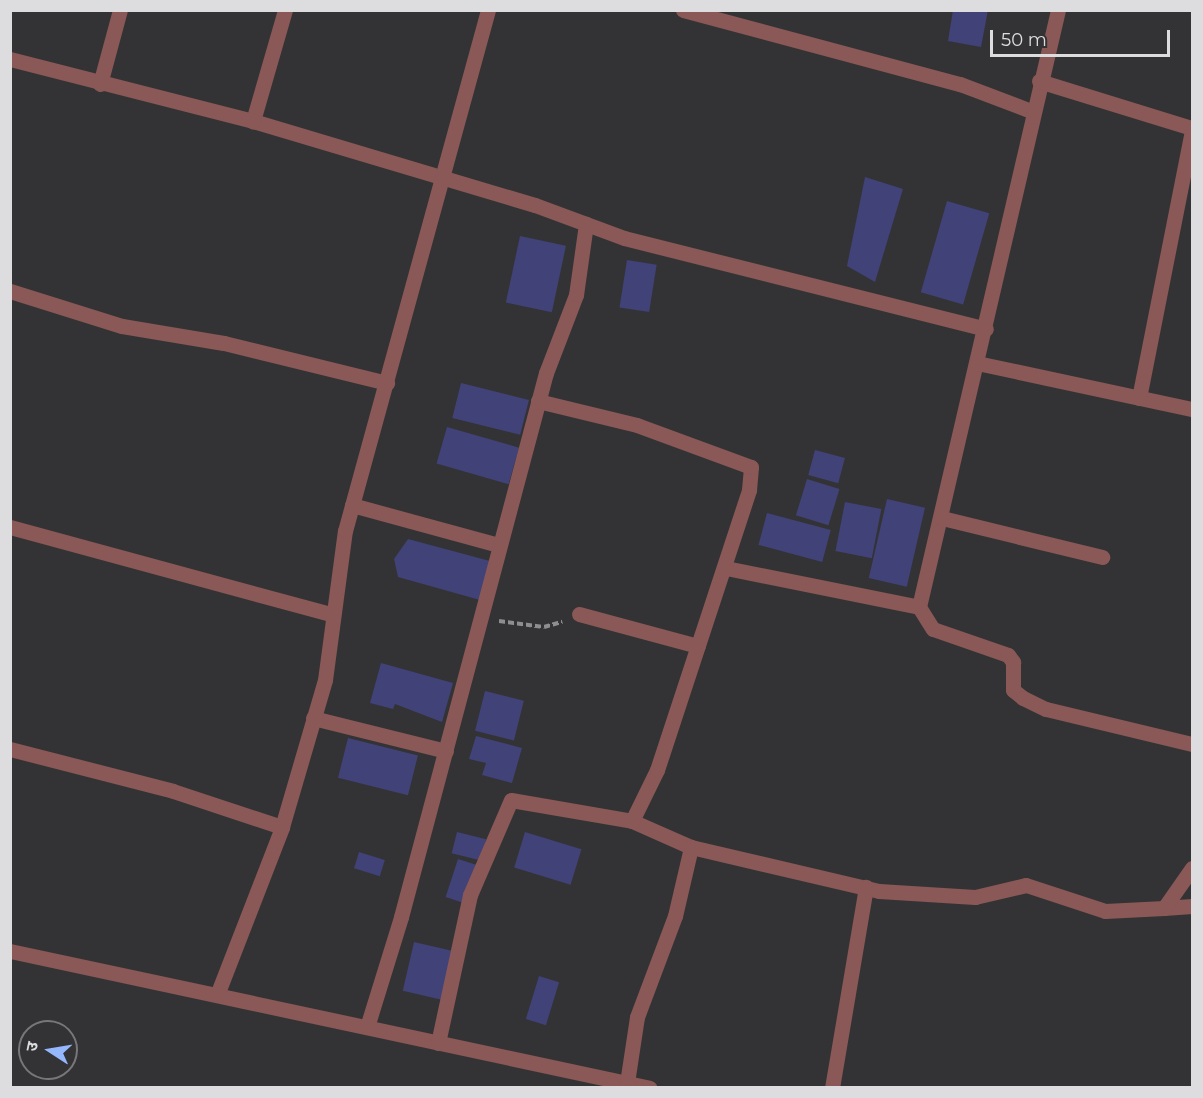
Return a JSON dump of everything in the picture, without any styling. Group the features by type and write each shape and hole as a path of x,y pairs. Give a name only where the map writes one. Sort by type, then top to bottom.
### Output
{"street":[{"path":"100,84 120,10"},
{"path":"253,121 285,10"},
{"path":"218,995 282,827 325,680 333,615 352,505 387,383 439,179 488,10"},
{"path":"683,10 960,84 1031,111"},
{"path":"919,607 986,329 1031,111 1059,10"},
{"path":"10,59 100,84 253,121 730,267 986,329"},
{"path":"1039,81 1192,129 1139,398"},
{"path":"367,1027 446,751 479,616 538,401 576,295 586,224"},
{"path":"10,291 122,326 224,342 387,383"},
{"path":"977,363 1192,409"},
{"path":"538,401 637,425 751,467 749,490 726,568 657,770 632,821"},
{"path":"352,505 498,545"},
{"path":"942,518 1102,557"},
{"path":"10,527 333,615"},
{"path":"726,568 919,607 933,629 1008,655 1013,662 1013,690 1023,698 1046,709 1192,744"},
{"path":"579,614 698,646"},
{"path":"313,718 446,751"},
{"path":"10,749 173,791 282,827"},
{"path":"438,1042 470,895 511,800 632,821 691,847 866,887 975,897 1026,885 1105,911 1192,906"},
{"path":"627,1083 638,1017 675,916 691,847"},
{"path":"1164,908 1192,868"},
{"path":"832,1088 866,887"},
{"path":"10,951 650,1088"}],"path":[{"path":"479,616 544,627 579,614"}],"building":[{"path":"953,10 988,10 981,47 948,41"},
{"path":"865,177 903,189 875,282 847,266"},
{"path":"947,201 989,213 963,304 921,292"},
{"path":"520,236 566,246 552,312 506,303"},
{"path":"627,260 657,265 649,312 619,307"},
{"path":"461,383 529,400 520,435 452,418"},
{"path":"447,427 519,448 509,484 437,464"},
{"path":"815,450 845,458 838,483 808,475"},
{"path":"807,479 840,489 828,525 796,515"},
{"path":"887,499 925,508 907,587 869,578"},
{"path":"845,502 881,509 872,558 835,551"},
{"path":"767,513 831,530 822,562 758,545"},
{"path":"408,539 490,561 480,600 398,577 394,559"},
{"path":"381,663 453,683 442,722 395,704 393,709 370,703"},
{"path":"485,691 524,701 514,740 475,731"},
{"path":"476,736 522,748 512,783 482,775 486,763 469,759"},
{"path":"348,738 418,755 408,795 338,778"},
{"path":"457,832 486,839 481,861 452,853"},
{"path":"525,832 581,849 571,885 514,867"},
{"path":"359,852 385,860 380,876 354,868"},
{"path":"458,859 476,865 464,903 446,897"},
{"path":"414,942 453,951 442,1000 403,991"},
{"path":"539,976 559,982 546,1025 526,1019"}]}
